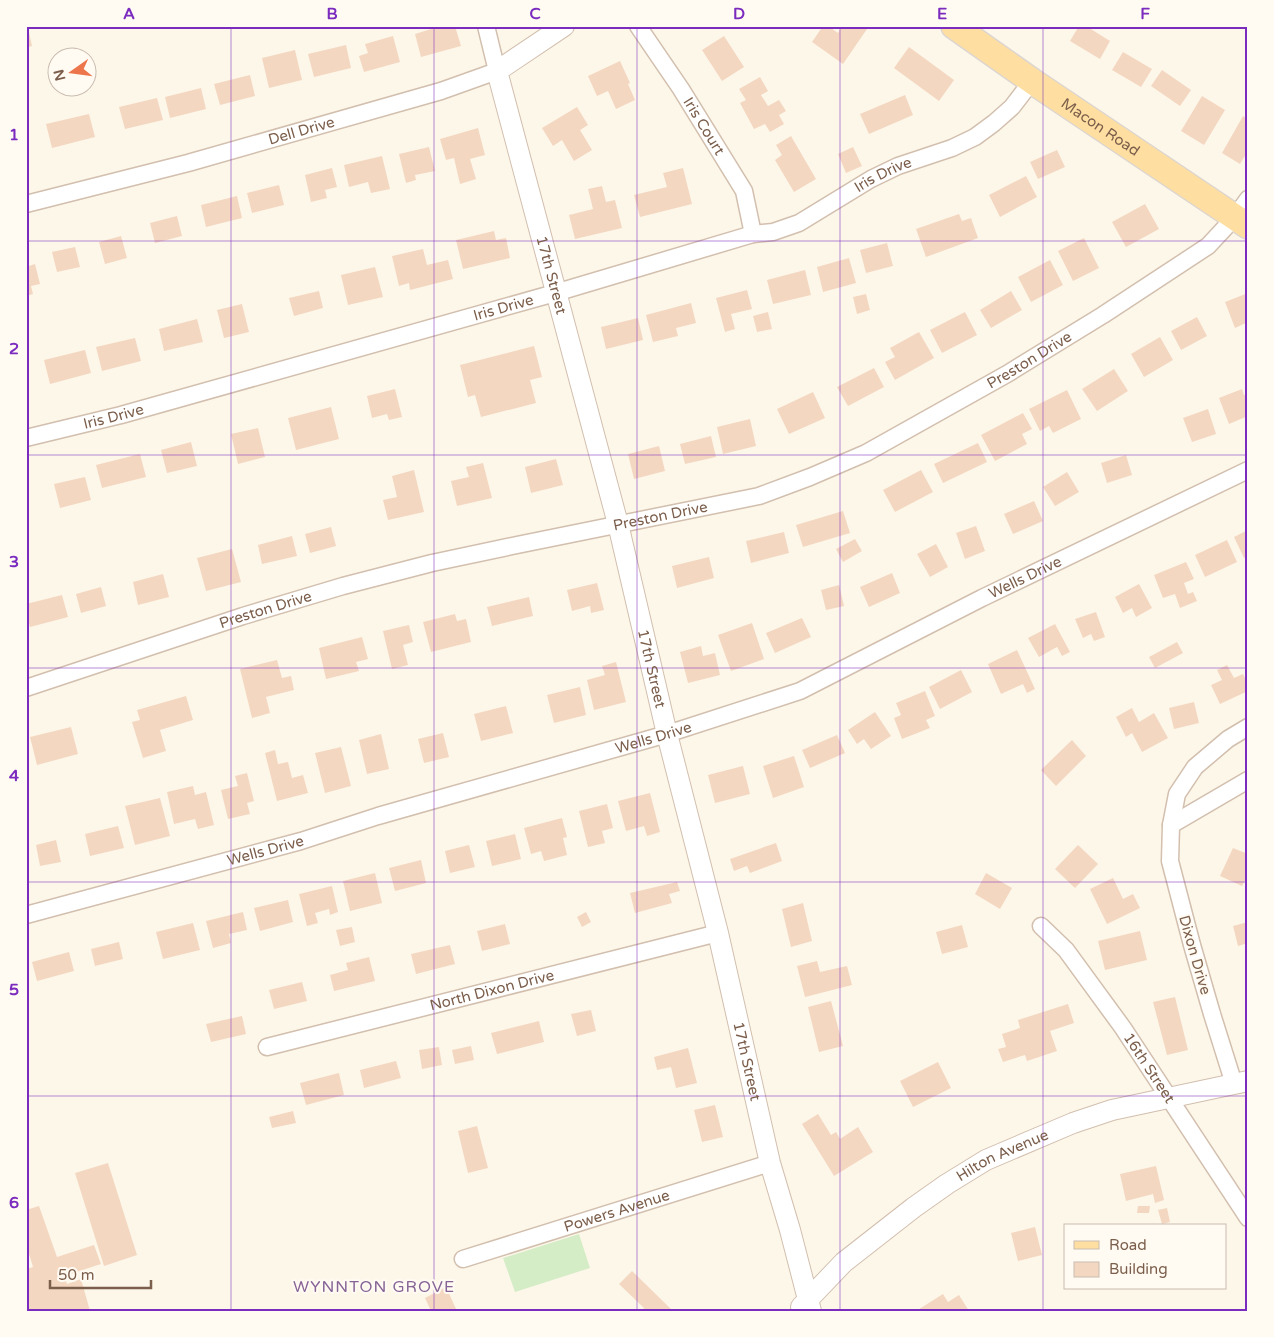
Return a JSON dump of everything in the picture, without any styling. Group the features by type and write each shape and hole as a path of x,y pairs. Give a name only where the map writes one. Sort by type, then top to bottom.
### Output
{"main road":[{"name":"Macon Road","path":"954,26 1032,82 1244,214"}],"street":[{"name":"17th Street","path":"486,26 618,524 667,734 718,933 770,1163 790,1230 806,1307"},
{"name":"Dell Drive","path":"26,204 188,163 441,91 497,71 564,26"},
{"name":"Iris Court","path":"638,26 681,89 744,191 753,234"},
{"name":"Iris Drive","path":"26,438 121,415 556,293 753,234 773,232 799,223 871,179 898,166 952,148 975,137 1012,107 1032,82"},
{"name":"Preston Drive","path":"26,688 243,616 343,586 432,564 760,496 810,478 866,453 1007,374 1103,316 1208,246 1244,214"},
{"name":"Wells Drive","path":"26,916 301,841 378,816 667,734 800,691 982,598 1248,470"},
{"name":"Dixon Drive","path":"1241,1082 1212,1014 1170,861 1171,825 1177,794 1195,767 1228,739 1248,727"},
{"path":"1171,825 1248,780"},
{"name":"16th Street","path":"1041,926 1066,950 1123,1028 1248,1218"},
{"name":"North Dixon Drive","path":"267,1047 718,933"},
{"name":"Hilton Avenue","path":"806,1307 844,1262 913,1208 986,1160 1073,1123 1112,1110 1241,1082"},
{"name":"Powers Avenue","path":"463,1259 770,1163"}],"green space":[{"path":"579,1234 590,1268 515,1292 503,1258"}],"building":[{"path":"431,26 455,26 461,46 421,57 415,34 431,29"},
{"path":"823,26 828,26 838,33 842,26 862,26 867,29 843,64 812,42"},
{"path":"1079,26 1086,26 1110,41 1100,59 1070,41"},
{"path":"26,28 28,28 32,46 26,48"},
{"path":"393,36 400,62 364,72 359,56 368,53 365,44"},
{"path":"724,36 744,67 722,81 702,50"},
{"path":"346,45 351,68 314,77 308,54"},
{"path":"909,47 954,80 939,101 894,68"},
{"path":"295,50 302,80 269,88 262,58"},
{"path":"1123,52 1152,69 1141,87 1112,70"},
{"path":"620,61 635,100 616,109 608,91 597,96 588,76"},
{"path":"1162,70 1191,90 1180,106 1151,86"},
{"path":"250,75 255,96 220,105 214,84"},
{"path":"760,77 768,91 761,95 768,106 779,100 786,111 779,115 784,124 770,132 765,124 754,129 740,103 746,100 739,89"},
{"path":"201,88 206,109 170,118 165,97"},
{"path":"905,95 913,115 869,134 860,114"},
{"path":"1202,96 1225,110 1204,145 1181,131"},
{"path":"157,98 163,120 125,129 119,107"},
{"path":"577,107 588,125 580,130 592,150 574,161 562,140 553,146 542,128"},
{"path":"89,114 95,137 52,148 46,124"},
{"path":"1243,116 1248,119 1248,151 1240,164 1222,153"},
{"path":"478,128 485,155 470,159 476,179 460,184 454,158 446,160 440,139"},
{"path":"791,136 816,179 794,192 775,160 782,155 776,145"},
{"path":"429,147 435,171 415,175 416,180 406,183 399,154"},
{"path":"853,147 862,166 846,173 838,154"},
{"path":"1057,150 1065,167 1038,179 1030,162"},
{"path":"382,156 390,189 371,193 368,182 349,187 344,165"},
{"path":"332,168 337,187 325,190 327,198 311,202 305,175"},
{"path":"683,168 692,204 640,217 634,195 667,187 663,173"},
{"path":"1026,176 1037,197 1000,217 989,195"},
{"path":"279,185 284,205 252,213 247,193"},
{"path":"602,186 606,202 615,200 622,228 575,239 569,215 593,209 588,189"},
{"path":"237,196 242,218 206,227 201,205"},
{"path":"1145,204 1159,229 1126,247 1112,222"},
{"path":"959,214 962,221 971,218 978,238 926,257 916,229"},
{"path":"177,216 182,236 155,243 150,223"},
{"path":"494,231 496,240 506,238 510,258 463,269 456,240"},
{"path":"121,236 127,258 105,264 99,242"},
{"path":"1084,238 1099,268 1073,281 1058,251"},
{"path":"887,243 893,266 866,273 860,250"},
{"path":"75,247 80,267 57,272 52,252"},
{"path":"423,249 427,265 448,260 453,279 410,290 409,283 399,286 392,256"},
{"path":"849,258 856,283 823,292 817,267"},
{"path":"1050,260 1063,285 1031,302 1018,277"},
{"path":"35,264 40,284 31,286 33,294 26,296 26,267"},
{"path":"375,267 383,297 348,305 341,275"},
{"path":"805,270 811,295 773,304 767,280"},
{"path":"747,290 752,309 731,314 735,329 725,332 716,298"},
{"path":"319,291 323,308 294,316 289,298"},
{"path":"1011,291 1022,310 991,328 980,310"},
{"path":"1248,293 1248,322 1235,328 1225,302"},
{"path":"866,294 870,310 857,314 853,297"},
{"path":"691,303 696,323 676,328 678,336 653,342 646,315"},
{"path":"242,304 249,332 224,338 217,310"},
{"path":"768,312 772,329 757,332 753,316"},
{"path":"965,312 977,335 942,353 930,330"},
{"path":"1197,317 1207,336 1181,350 1171,331"},
{"path":"638,318 643,340 606,349 601,327"},
{"path":"197,319 203,342 164,351 159,329"},
{"path":"919,332 934,358 895,380 885,362 895,357 890,348"},
{"path":"1160,337 1173,360 1144,377 1131,354"},
{"path":"135,338 141,361 102,371 96,347"},
{"path":"534,346 542,377 530,380 536,403 481,417 475,395 468,397 460,365"},
{"path":"85,350 91,373 50,384 44,360"},
{"path":"874,368 884,387 848,406 837,387"},
{"path":"1114,369 1128,391 1097,411 1082,389"},
{"path":"395,389 402,417 389,420 387,414 372,418 367,396"},
{"path":"1242,389 1244,395 1248,394 1248,416 1229,424 1219,398"},
{"path":"1067,390 1081,419 1053,433 1049,426 1040,431 1029,409"},
{"path":"813,392 825,418 789,434 777,409"},
{"path":"331,407 339,439 296,450 288,418"},
{"path":"1208,409 1216,434 1192,442 1183,418"},
{"path":"1023,413 1032,429 1022,434 1027,444 995,461 981,435"},
{"path":"750,419 756,446 723,454 717,427"},
{"path":"258,428 265,457 238,464 231,434"},
{"path":"711,436 716,457 685,464 680,444"},
{"path":"191,442 197,466 167,473 161,450"},
{"path":"978,443 987,462 943,483 934,464"},
{"path":"659,446 665,471 634,479 628,454"},
{"path":"140,454 146,477 102,488 96,465"},
{"path":"1126,455 1132,475 1107,483 1101,463"},
{"path":"556,459 563,485 531,493 525,467"},
{"path":"483,463 492,498 457,506 451,481 469,477 466,467"},
{"path":"414,470 424,512 388,520 383,500 397,497 392,476"},
{"path":"921,470 933,492 895,512 883,490"},
{"path":"1067,472 1079,492 1055,506 1043,487"},
{"path":"85,477 91,500 60,508 54,484"},
{"path":"1034,501 1043,521 1013,534 1004,514"},
{"path":"843,511 850,533 803,547 796,525"},
{"path":"976,526 985,551 965,559 956,533"},
{"path":"331,527 336,546 310,553 305,534"},
{"path":"1248,530 1248,556 1244,558 1234,537"},
{"path":"784,532 789,553 751,563 746,541"},
{"path":"292,536 297,556 262,564 258,545"},
{"path":"855,539 862,551 843,562 836,549"},
{"path":"1227,540 1237,562 1205,577 1195,555"},
{"path":"936,544 948,567 930,577 917,554"},
{"path":"232,549 241,582 206,591 197,558"},
{"path":"709,557 714,578 677,588 672,566"},
{"path":"1186,562 1194,579 1184,583 1188,594 1193,592 1197,601 1180,608 1175,594 1163,598 1154,575"},
{"path":"892,573 900,593 869,607 860,587"},
{"path":"163,574 169,597 138,605 133,582"},
{"path":"597,583 604,610 591,613 590,606 572,611 567,590"},
{"path":"1139,584 1152,608 1136,617 1132,608 1123,613 1115,597"},
{"path":"839,585 844,606 826,610 821,590"},
{"path":"101,587 106,606 81,613 76,594"},
{"path":"62,595 68,617 30,627 26,613 26,604"},
{"path":"529,597 533,616 492,626 487,607"},
{"path":"1096,612 1105,637 1094,641 1091,634 1083,638 1075,619"},
{"path":"455,614 457,621 466,619 471,642 431,652 423,622"},
{"path":"802,618 811,637 775,653 766,633"},
{"path":"752,623 764,659 731,671 718,635"},
{"path":"1055,624 1070,652 1062,656 1057,647 1039,657 1028,638"},
{"path":"409,625 413,642 403,645 408,665 392,669 383,631"},
{"path":"362,637 368,659 356,662 359,671 326,679 319,648"},
{"path":"1177,642 1183,653 1155,668 1149,657"},
{"path":"701,646 703,656 715,653 720,675 688,683 680,652"},
{"path":"1017,650 1035,689 1027,693 1023,684 1001,694 988,664"},
{"path":"277,660 282,678 291,676 294,690 266,697 270,713 252,718 240,669"},
{"path":"616,662 626,702 594,710 587,680 605,675 602,666"},
{"path":"1227,665 1234,678 1243,674 1248,684 1248,691 1220,704 1211,685 1222,680 1217,670"},
{"path":"961,670 972,692 940,709 929,687"},
{"path":"580,687 586,715 554,723 547,695"},
{"path":"925,691 935,716 926,720 930,728 902,739 894,718 901,715 896,703"},
{"path":"186,696 193,720 160,730 166,751 143,758 132,722 140,720 137,710"},
{"path":"1194,702 1199,723 1174,729 1169,708"},
{"path":"506,706 513,733 481,741 474,714"},
{"path":"1132,708 1139,722 1154,713 1168,738 1142,752 1132,733 1126,737 1116,717"},
{"path":"875,712 891,736 871,749 864,739 857,744 848,730"},
{"path":"71,727 78,754 37,765 30,737"},
{"path":"443,733 449,757 424,763 418,739"},
{"path":"381,734 389,769 367,774 359,740"},
{"path":"837,735 845,753 810,768 802,750"},
{"path":"1072,740 1086,756 1056,786 1041,770"},
{"path":"341,747 351,786 325,793 315,753"},
{"path":"275,750 278,764 288,762 292,778 303,775 308,793 277,801 265,753"},
{"path":"794,756 804,787 773,798 763,766"},
{"path":"743,766 750,794 715,803 708,775"},
{"path":"247,773 254,801 247,803 250,814 228,819 221,790 238,786 235,776"},
{"path":"193,786 195,795 206,792 214,825 198,829 195,819 174,824 167,792"},
{"path":"650,793 660,832 647,836 644,826 626,831 618,801"},
{"path":"160,798 170,836 135,845 125,806"},
{"path":"607,804 613,828 602,831 605,843 588,847 579,811"},
{"path":"562,818 567,837 563,838 567,855 544,861 541,851 531,854 524,828"},
{"path":"118,826 124,848 90,856 85,834"},
{"path":"515,834 521,859 492,866 486,841"},
{"path":"56,840 61,862 40,866 36,845"},
{"path":"776,843 782,861 750,873 747,866 734,871 730,859"},
{"path":"469,845 475,867 450,873 445,851"},
{"path":"1078,845 1098,864 1075,888 1055,869"},
{"path":"1233,848 1248,854 1248,875 1242,886 1220,876"},
{"path":"421,860 426,883 395,891 389,868"},
{"path":"375,873 382,903 350,911 343,881"},
{"path":"986,873 1012,888 1000,909 975,894"},
{"path":"1113,878 1123,899 1133,894 1140,908 1107,924 1090,889"},
{"path":"677,882 680,891 669,894 672,903 635,913 630,893"},
{"path":"332,886 338,912 330,915 329,909 315,913 318,923 307,926 299,894"},
{"path":"288,900 293,922 260,931 254,908"},
{"path":"803,903 812,941 791,947 782,909"},
{"path":"243,912 247,930 229,934 231,943 213,948 206,921"},
{"path":"586,912 591,922 582,927 577,917"},
{"path":"1248,922 1248,943 1238,946 1233,926"},
{"path":"193,923 200,950 163,959 156,932"},
{"path":"505,924 510,944 482,951 477,931"},
{"path":"962,925 968,947 942,954 936,932"},
{"path":"352,927 355,942 340,946 336,930"},
{"path":"1140,931 1147,960 1105,970 1098,941"},
{"path":"119,942 123,959 95,966 91,949"},
{"path":"450,945 455,964 416,974 411,954"},
{"path":"69,952 74,971 37,981 32,962"},
{"path":"369,957 375,981 334,991 330,975 348,970 346,963"},
{"path":"817,961 820,972 847,966 852,985 805,997 797,966"},
{"path":"302,982 307,1001 274,1009 269,990"},
{"path":"1175,997 1188,1050 1167,1055 1153,1002"},
{"path":"831,1001 843,1046 819,1052 808,1007"},
{"path":"1068,1004 1074,1023 1050,1031 1057,1051 1027,1061 1025,1055 1003,1062 998,1049 1006,1047 1002,1034 1020,1028 1018,1020"},
{"path":"591,1010 596,1031 577,1036 571,1014"},
{"path":"242,1016 246,1034 211,1042 206,1024"},
{"path":"539,1021 544,1042 497,1054 491,1033"},
{"path":"471,1046 474,1060 455,1064 452,1050"},
{"path":"439,1047 442,1065 422,1069 419,1050"},
{"path":"688,1048 697,1083 676,1088 671,1067 657,1070 654,1057"},
{"path":"396,1061 401,1078 364,1088 360,1070"},
{"path":"938,1062 951,1088 913,1107 900,1081"},
{"path":"339,1073 344,1095 306,1105 300,1083"},
{"path":"715,1105 723,1137 702,1142 694,1110"},
{"path":"293,1111 296,1123 272,1128 269,1117"},
{"path":"818,1114 831,1135 836,1132 840,1139 858,1127 873,1152 834,1176 802,1124"},
{"path":"477,1126 488,1168 468,1173 458,1131"},
{"path":"108,1163 137,1255 104,1266 75,1173"},
{"path":"1156,1166 1164,1200 1155,1203 1153,1194 1126,1201 1120,1174"},
{"path":"39,1206 57,1257 94,1245 101,1264 64,1276 67,1284 81,1279 90,1311 26,1311 26,1269 33,1267 26,1244 26,1210"},
{"path":"1138,1206 1150,1206 1149,1213 1137,1213"},
{"path":"1167,1208 1170,1222 1162,1224 1158,1210"},
{"path":"1035,1227 1042,1255 1018,1261 1011,1233"},
{"path":"632,1271 671,1309 669,1311 642,1311 644,1308 619,1284"},
{"path":"446,1287 457,1311 431,1311 425,1298"},
{"path":"943,1294 948,1302 959,1295 969,1311 916,1311"}],"district":[{"name":"WYNNTON GROVE","path":"374,1286"}]}
